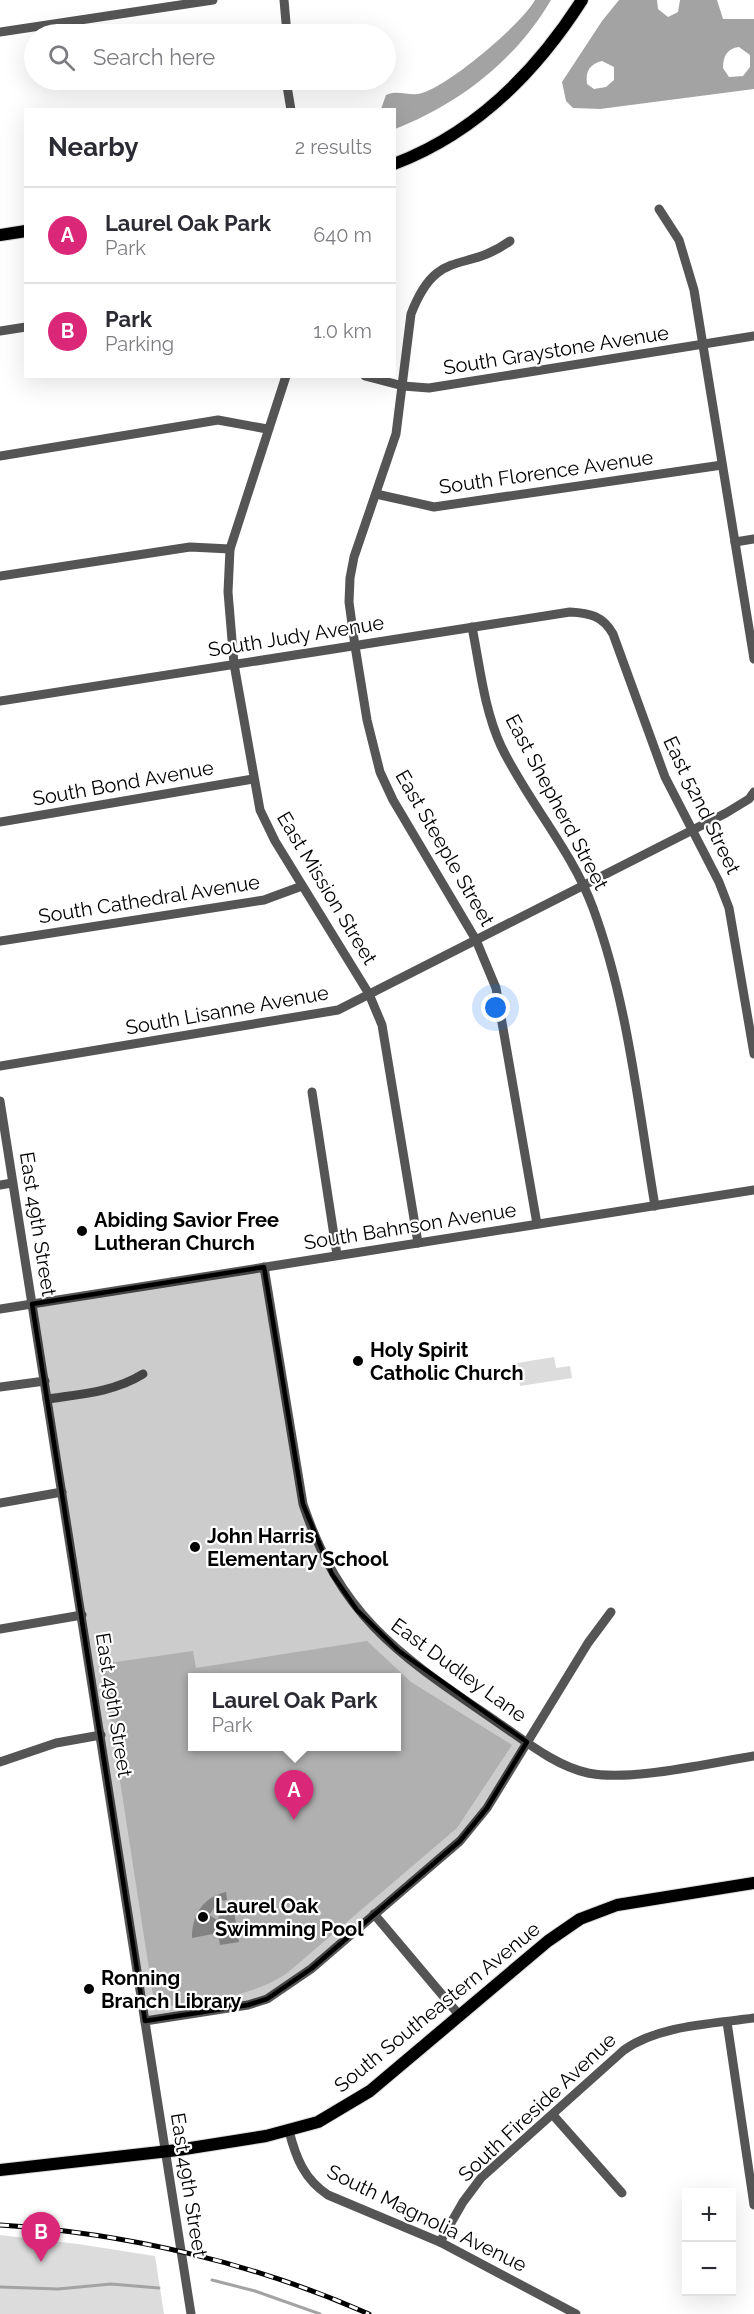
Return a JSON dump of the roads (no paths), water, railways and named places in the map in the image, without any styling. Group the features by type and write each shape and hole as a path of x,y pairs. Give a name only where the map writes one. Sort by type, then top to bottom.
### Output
{"main road":[{"path":"396,163 455,133 499,101 543,57 582,0"},
{"path":"0,235 24,231"},
{"name":"South Southeastern Avenue","path":"0,2170 166,2152 290,2131 318,2122 354,2102 555,1936 588,1916 627,1903 754,1883"}],"street":[{"path":"53,24 213,0"},
{"path":"284,0 286,24"},
{"path":"0,32 24,28"},
{"path":"288,90 291,108"},
{"path":"659,209 679,240 689,270 754,659"},
{"name":"East Steeple Street","path":"510,241 494,252 459,260 445,266 433,275 423,289 411,314 396,434 354,557 349,602 366,720 380,772 393,800 476,940 491,972 500,1004 537,1224"},
{"path":"0,331 24,327"},
{"name":"South Graystone Avenue","path":"372,378 403,386 447,386 754,336"},
{"name":"East Mission Street","path":"285,378 230,549 228,592 234,664 260,810 302,886 369,994 387,1044 418,1243"},
{"path":"0,456 218,420 267,429"},
{"name":"South Florence Avenue","path":"376,494 418,505 454,506 722,465"},
{"path":"735,542 754,539"},
{"path":"0,576 190,547 230,549"},
{"name":"South Judy Avenue","path":"0,701 570,612 597,616"},
{"name":"East 52nd Street","path":"597,616 607,623 613,634 665,777 719,882 729,908 754,1054"},
{"name":"East Shepherd Street","path":"472,627 487,704 502,748 573,865 607,949 617,988 655,1206"},
{"name":"South Bond Avenue","path":"0,822 253,779"},
{"name":"South Lisanne Avenue","path":"0,1066 325,1014 338,1010 692,830 749,799 754,792"},
{"name":"South Cathedral Avenue","path":"0,940 264,900 302,886"},
{"path":"312,1092 337,1256"},
{"name":"East 49th Street","path":"0,1101 191,2314"},
{"path":"0,1185 12,1183"},
{"name":"South Bahnson Avenue","path":"0,1309 754,1190"},
{"name":"East Dudley Lane","path":"264,1267 303,1504 314,1537 332,1574 357,1610 399,1651 527,1742 578,1770 599,1775 625,1775 754,1756"},
{"path":"47,1399 114,1388 144,1374"},
{"path":"0,1388 45,1381"},
{"path":"0,1503 62,1492"},
{"path":"145,2021 248,2005 267,1999 311,1969 460,1841 487,1808 588,1643 611,1612"},
{"path":"0,1629 82,1616"},
{"path":"0,1762 56,1743 101,1735"},
{"path":"374,1914 460,2016"},
{"name":"South Fireside Avenue","path":"440,2242 457,2211 481,2178 639,2039 754,2018"},
{"path":"727,2022 754,2205"},
{"path":"553,2115 622,2193"},
{"name":"South Magnolia Avenue","path":"290,2131 298,2160 316,2187 338,2200 440,2242 576,2314"}],"waterway":[{"path":"212,2280 255,2291 320,2314"},
{"path":"0,2287 58,2289 111,2284 159,2288"}],"railway":[{"path":"0,2225 95,2235 189,2253 281,2280 369,2314"}],"place":[{"name":"Abiding Savior Free Lutheran Church","path":"82,1231"},
{"name":"Holy Spirit Catholic Church","path":"358,1361"},
{"name":"John Harris Elementary School","path":"195,1547"},
{"name":"Laurel Oak Park","path":"294,1820"},
{"name":"Laurel Oak Swimming Pool","path":"203,1917"},
{"name":"Ronning Branch Library","path":"89,1989"},
{"name":"Park","path":"41,2262"}]}
